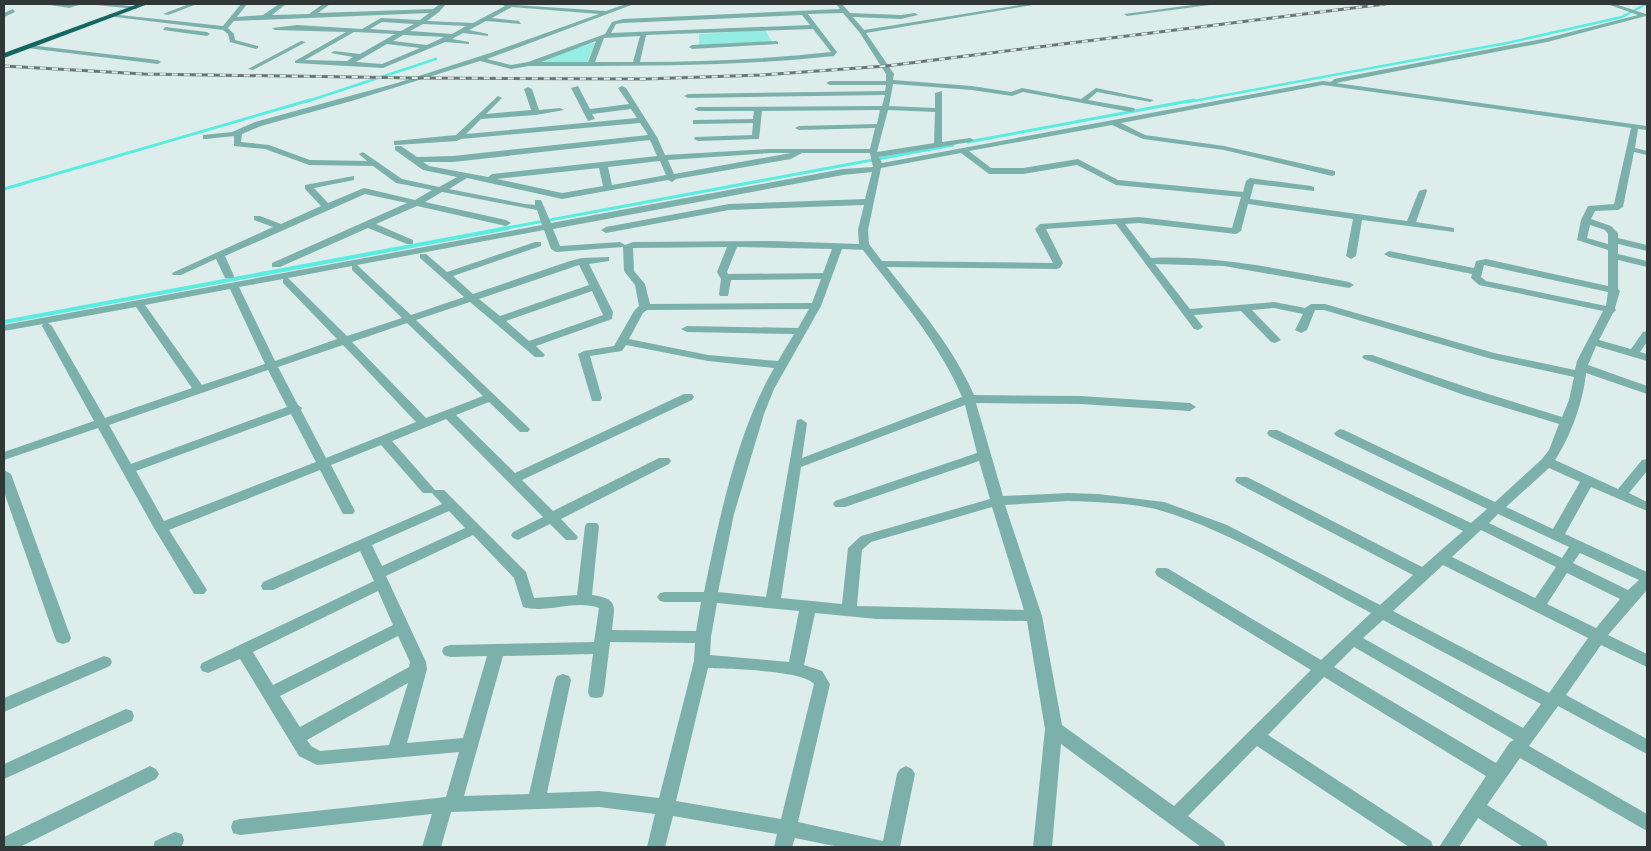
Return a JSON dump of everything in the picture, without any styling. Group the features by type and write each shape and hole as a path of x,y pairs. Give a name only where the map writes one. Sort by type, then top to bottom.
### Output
{"highway":[{"path":"4,56 140,5"}],"street":[{"path":"47,4 69,6 79,4"},
{"path":"89,4 140,5"},
{"path":"166,14 194,4"},
{"path":"225,28 244,4"},
{"path":"264,17 283,4"},
{"path":"310,16 327,4"},
{"path":"352,14 366,4"},
{"path":"348,63 422,22 443,4"},
{"path":"498,4 608,13"},
{"path":"556,8 567,4"},
{"path":"206,137 238,133 254,126 510,49 564,31 630,4"},
{"path":"839,4 886,66 890,83 885,108 878,126 869,202 863,230 866,247 947,353 969,399 997,502 1034,616 1054,729 1042,847"},
{"path":"862,32 1008,6 1036,4"},
{"path":"1142,4 1152,11"},
{"path":"1127,14 1177,6 1214,4"},
{"path":"1610,4 1644,15"},
{"path":"267,61 383,66 445,40 511,5"},
{"path":"4,15 14,11"},
{"path":"232,19 437,11"},
{"path":"480,58 511,67 529,64 687,64 785,59 834,54 804,13"},
{"path":"590,65 602,37 618,21 804,13 846,13 901,17 922,14"},
{"path":"478,178 663,158 799,151 875,160 962,150 1547,40 1644,15"},
{"path":"110,16 225,28 231,34 232,41 256,47"},
{"path":"486,19 519,23"},
{"path":"687,64 692,47 693,19"},
{"path":"362,30 381,20 476,24 506,28"},
{"path":"98,21 207,34"},
{"path":"274,28 297,27 453,36"},
{"path":"580,35 602,37 815,27"},
{"path":"767,29 785,59"},
{"path":"296,62 353,30"},
{"path":"462,31 486,35"},
{"path":"564,31 572,33"},
{"path":"636,65 643,35"},
{"path":"529,64 602,37"},
{"path":"445,40 467,43"},
{"path":"537,40 570,48"},
{"path":"252,69 303,42"},
{"path":"386,42 430,47"},
{"path":"692,47 776,43"},
{"path":"29,47 158,62"},
{"path":"510,49 526,53"},
{"path":"334,53 361,56"},
{"path":"534,56 543,58"},
{"path":"830,82 890,83 972,88 1012,94 1022,90 1131,110"},
{"path":"1323,83 1647,128"},
{"path":"575,88 594,125"},
{"path":"622,88 652,137 672,179"},
{"path":"528,89 536,113"},
{"path":"1081,102 1095,90 1150,100"},
{"path":"688,96 888,93"},
{"path":"938,145 939,93"},
{"path":"457,139 498,98"},
{"path":"587,112 633,106"},
{"path":"698,139 756,137 758,108"},
{"path":"698,109 885,108 939,110"},
{"path":"480,117 522,115 560,110"},
{"path":"522,115 527,132"},
{"path":"642,120 397,146 426,168 540,190 556,196 672,179 791,156 798,154 799,151"},
{"path":"696,122 757,121"},
{"path":"1113,122 1143,137 1224,148 1332,173"},
{"path":"798,128 878,126"},
{"path":"1635,126 1618,207 1591,208 1582,240 1612,248 1647,264"},
{"path":"238,133 237,144 266,147 309,162 374,163"},
{"path":"4,328 231,281 548,228 843,172 875,160 938,145 993,136"},
{"path":"414,160 445,159 652,137"},
{"path":"445,159 446,140"},
{"path":"1630,149 1647,153"},
{"path":"962,150 986,170 1023,171 1078,162 1116,182 1246,198 1451,230"},
{"path":"363,154 399,181 541,208 555,247 558,250 620,245"},
{"path":"603,164 608,189"},
{"path":"327,207 308,187 350,176 357,187 364,191 506,223"},
{"path":"276,265 416,202 465,176"},
{"path":"878,264 1056,266 1058,263 1040,227 1146,221 1236,231 1250,182 1311,189"},
{"path":"491,200 514,185"},
{"path":"177,273 364,191"},
{"path":"1412,223 1423,191"},
{"path":"606,230 743,206 869,202"},
{"path":"642,210 649,222"},
{"path":"1351,256 1358,216"},
{"path":"257,218 280,227"},
{"path":"1119,222 1198,327"},
{"path":"1176,816 1257,737 1352,639 1547,462 1555,450 1567,422 1581,371 1611,310 1615,291 1612,248 1613,233 1611,230 1586,222"},
{"path":"368,224 410,242"},
{"path":"447,275 538,244"},
{"path":"645,307 640,284 629,271 628,247 733,244 866,247"},
{"path":"724,294 726,282 722,272 733,244"},
{"path":"656,847 664,807 702,660 703,637 727,514 745,452 758,414 781,365 816,306 838,246"},
{"path":"1612,248 1647,248"},
{"path":"219,254 272,365 348,511"},
{"path":"1389,254 1478,272"},
{"path":"423,256 473,296 539,355"},
{"path":"1148,261 1178,258 1208,260 1350,285"},
{"path":"4,456 473,296 582,261 605,259"},
{"path":"528,346 608,316 608,312 582,261"},
{"path":"1611,310 1483,283 1477,280 1478,272 1480,263 1486,262 1615,291"},
{"path":"356,268 524,429"},
{"path":"725,277 826,276"},
{"path":"287,281 424,423"},
{"path":"500,320 595,286"},
{"path":"596,398 584,354 615,350 623,341 639,311 645,307 816,306"},
{"path":"1187,312 1282,306 1308,312"},
{"path":"1301,330 1311,306 1325,307 1492,356 1581,371 1647,390"},
{"path":"142,307 199,390"},
{"path":"1244,308 1274,340"},
{"path":"47,326 130,470 161,528 199,590"},
{"path":"687,329 801,331"},
{"path":"1633,354 1647,334"},
{"path":"623,341 708,358 781,365"},
{"path":"1595,342 1647,358"},
{"path":"1368,358 1468,392 1567,422"},
{"path":"161,528 383,438 491,397"},
{"path":"514,479 688,397"},
{"path":"795,465 969,399 1080,400 1190,407"},
{"path":"130,470 296,408"},
{"path":"448,414 570,537"},
{"path":"773,603 802,423"},
{"path":"1273,433 1564,565 1632,598"},
{"path":"1340,433 1577,546 1647,582 1598,636 1554,699 1497,773 1448,847"},
{"path":"383,438 521,576 528,603 584,601 608,605 596,692"},
{"path":"840,504 984,455"},
{"path":"518,535 664,461"},
{"path":"1547,462 1647,507"},
{"path":"1620,495 1647,462"},
{"path":"4,474 63,638"},
{"path":"1242,480 1424,574"},
{"path":"1556,537 1588,480"},
{"path":"849,611 854,553 859,543 997,502 1082,497 1158,505 1188,514 1222,528 1647,747"},
{"path":"268,586 450,505"},
{"path":"584,601 592,526"},
{"path":"208,667 474,529"},
{"path":"364,543 402,626 419,669 395,752"},
{"path":"1538,606 1577,546"},
{"path":"1442,558 1647,661"},
{"path":"1162,572 1497,773"},
{"path":"665,597 710,597 849,611 1034,616"},
{"path":"795,670 808,606"},
{"path":"270,694 402,626"},
{"path":"450,651 497,650 703,637"},
{"path":"1352,639 1520,742 1647,823"},
{"path":"243,650 305,751 317,758 471,744"},
{"path":"432,847 471,744 497,650"},
{"path":"702,660 795,670 816,676 822,684 783,847"},
{"path":"4,705 104,662"},
{"path":"296,737 419,669"},
{"path":"536,802 564,680"},
{"path":"4,772 126,716"},
{"path":"1054,729 1176,816 1216,847"},
{"path":"1257,737 1424,847"},
{"path":"4,846 150,774"},
{"path":"891,847 906,774"},
{"path":"240,827 449,804 599,799 664,807 788,828 877,847"},
{"path":"1475,807 1539,847"}],"shaded area":[{"path":"765,30 772,42 699,46 699,34"},
{"path":"595,43 587,62 537,62"}],"waterway":[{"path":"1188,102 1507,43 1622,17 1646,4"},
{"path":"305,102 436,59"},
{"path":"4,189 310,100"},
{"path":"968,142 1194,100"},
{"path":"501,229 953,145"},
{"path":"4,322 508,228"}],"railway":[{"path":"4,66 144,74 418,78 645,79 761,75 886,66 1385,4"}]}
